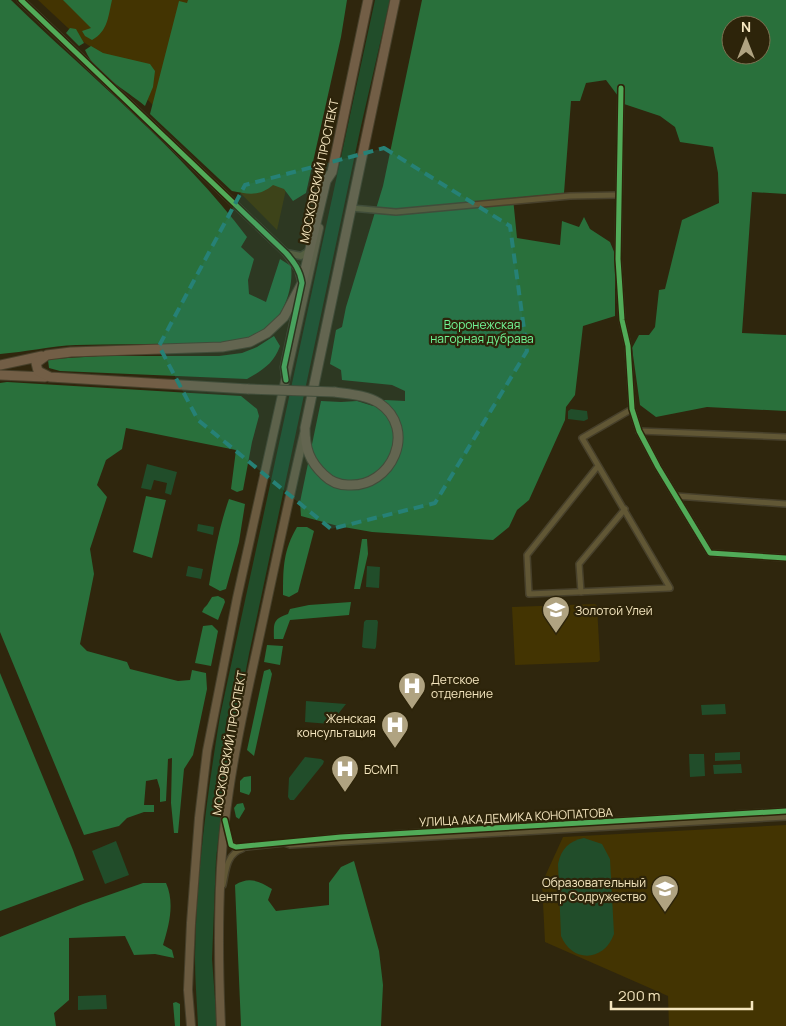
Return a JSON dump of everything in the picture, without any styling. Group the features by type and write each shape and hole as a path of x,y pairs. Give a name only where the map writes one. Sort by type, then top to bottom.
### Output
{"highway":[{"name":"МОСКОВСКИЙ ПРОСПЕКТ","path":"332,172 368,0"},
{"name":"МОСКОВСКИЙ ПРОСПЕКТ","path":"305,428 395,0"},
{"path":"0,365 47,356 88,351 222,347 250,342 267,333 280,322 292,304 302,282 326,181 332,172"},
{"path":"47,356 38,362 36,366 40,373 50,377"},
{"path":"0,375 335,392 370,399 378,402 388,412 396,427 397,442 394,456 387,469 374,479 360,485 342,485 327,478 311,460 306,447 305,428"}],"main road":[{"name":"МОСКОВСКИЙ ПРОСПЕКТ","path":"191,1026 188,990 191,923 199,818 207,751 237,598 332,172"},
{"name":"МОСКОВСКИЙ ПРОСПЕКТ","path":"221,1026 221,860 225,820 242,717 305,428"}],"street":[{"path":"21,0 286,253 298,269 302,282 284,367 286,380"},
{"path":"621,88 618,259 622,320 628,346 632,409 639,430 710,553 786,558"},
{"path":"351,208 396,212 570,196 619,196"},
{"path":"286,253 301,256 310,250"},
{"path":"598,466 527,555 529,594 670,588 582,438 632,409"},
{"path":"639,430 786,437"},
{"path":"676,496 786,504"},
{"path":"582,592 579,564 625,509"},
{"name":"УЛИЦА АКАДЕМИКА КОНОПАТОВА","path":"247,847 349,836 786,811"},
{"name":"УЛИЦА АКАДЕМИКА КОНОПАТОВА","path":"281,842 290,845 319,844 786,817"},
{"path":"225,820 231,845 247,847"},
{"path":"221,895 228,862 238,850 247,847"}],"highlighted area":[{"path":"384,148 510,226 527,351 435,503 331,529 198,420 159,346 245,185"}],"shaded area":[{"path":"38,0 328,0 277,230 151,103 94,49 82,41"},
{"name":"Золотой Улей","path":"595,604 597,606 600,660 598,662 515,665 512,607"},
{"name":"Образовательный центр Содружество","path":"786,825 786,1026 669,1026 668,996 545,942 542,883 563,837"}],"green space":[{"path":"0,0 11,0 134,114 194,174 221,205 247,237 241,247 254,259 248,280 249,294 266,302 280,259 291,266 290,285 285,304 280,314 267,329 250,338 220,343 76,345 0,354"},
{"path":"63,0 112,0 107,23 101,32 92,40 85,36 82,31 91,28"},
{"path":"188,0 347,0 341,37 306,193 293,201 284,189 273,185 258,193 248,194 232,191 150,114 179,1 187,3"},
{"path":"375,0 390,0 361,126 249,654 225,781 216,859 212,959 217,1026 198,1026 195,958 200,867 220,716"},
{"name":"Воронежская нагорная дубрава","path":"422,0 786,0 786,194 752,192 742,333 786,335 786,411 707,407 656,417 640,405 632,348 639,335 649,335 655,327 659,290 665,289 682,220 719,203 718,173 713,147 680,142 675,127 660,116 624,104 606,80 586,83 580,101 571,101 564,193 513,198 517,238 560,245 562,221 579,227 584,217 590,229 610,242 615,254 615,316 583,326 575,395 566,407 565,420 529,500 517,510 509,527 493,540 372,532 338,526 301,516 300,502 321,401 357,401 373,406 385,400 405,401 405,391 392,385 342,380 341,370 330,364 336,330 342,327 346,307 383,186"},
{"path":"70,28 76,29 84,43 79,46 66,33"},
{"path":"91,46 103,53 150,64 155,71 153,87 145,106 96,67 85,50"},
{"path":"274,336 280,346 275,357 263,369 247,379 60,371 49,368 48,360 99,356 219,356 242,353 257,347"},
{"path":"0,383 241,396 257,409 259,416 243,490 237,492 231,489 236,450 126,428 122,449 106,460 97,485 107,497 90,549 94,574 80,644 87,651 127,662 130,669 178,681 190,680 192,670 206,673 207,689 193,755 184,769 178,833 174,833 171,803 172,758 168,759 166,801 160,802 160,789 157,779 146,781 144,805 154,805 154,812 144,812 127,818 119,826 84,835 0,632"},
{"path":"571,409 587,411 588,419 584,421 568,419 568,411"},
{"path":"147,464 177,472 171,495 165,493 167,483 154,480 151,490 141,488"},
{"path":"146,496 166,500 152,558 133,552"},
{"path":"229,499 245,504 239,542 226,589 220,591 209,585 215,552"},
{"path":"198,524 214,527 213,535 197,531"},
{"path":"297,527 307,527 314,531 298,592 289,597 283,595 284,568 286,552"},
{"path":"362,539 367,539 368,554 360,589 354,589"},
{"path":"188,566 203,569 201,579 186,576"},
{"path":"367,566 380,567 379,588 366,587"},
{"path":"218,596 224,599 225,602 218,620 202,612 212,597"},
{"path":"351,602 349,615 290,620 283,639 274,639 275,623 279,618 288,614 290,609 309,605"},
{"path":"366,620 377,620 378,622 375,649 362,647 364,622"},
{"path":"212,625 218,631 211,666 195,663 203,626"},
{"path":"267,645 283,646 280,665 264,662"},
{"path":"270,669 272,674 254,756 247,750 264,671"},
{"path":"0,673 84,880 0,911"},
{"path":"306,701 346,704 330,724 305,722"},
{"path":"725,704 726,714 702,715 701,705"},
{"path":"740,752 740,760 715,761 715,753"},
{"path":"689,754 704,754 705,776 690,777"},
{"path":"305,757 324,761 294,800 290,800 288,797 289,778"},
{"path":"741,764 742,773 714,774 713,765"},
{"path":"251,776 251,791 249,795 240,792 240,781 244,777"},
{"path":"243,803 245,809 239,819 236,817 234,808 237,804"},
{"path":"584,838 602,844 610,859 614,934 603,950 588,956 580,955 573,951 566,945 561,936 558,864 566,846"},
{"path":"116,841 129,875 105,884 92,851"},
{"path":"354,861 379,951 383,985 381,1026 241,1026 235,885 249,880 272,889 268,900 276,911 329,905 329,883 341,867"},
{"path":"143,883 166,883 171,906 163,945 172,950 174,958 155,954 134,955 125,936 69,938 69,1000 54,1013 56,1026 0,1026 0,937 83,904"},
{"path":"106,995 107,1009 78,1010 78,996"},
{"path":"173,1003 180,1004 180,1026 175,1026"}],"cycle path":[{"path":"21,0 286,253 294,263 302,283 284,367 286,380"},
{"path":"621,88 618,259 622,320 628,346 632,409 639,431 658,467 710,553 786,558"},
{"path":"225,820 231,845 236,847 341,837 786,811"}],"place":[{"name":"Золотой Улей","path":"556,634"},
{"name":"Детское отделение","path":"412,710"},
{"name":"Женская консультация","path":"395,749"},
{"name":"БСМП","path":"345,793"},
{"name":"Образовательный центр Содружество","path":"665,913"}]}
